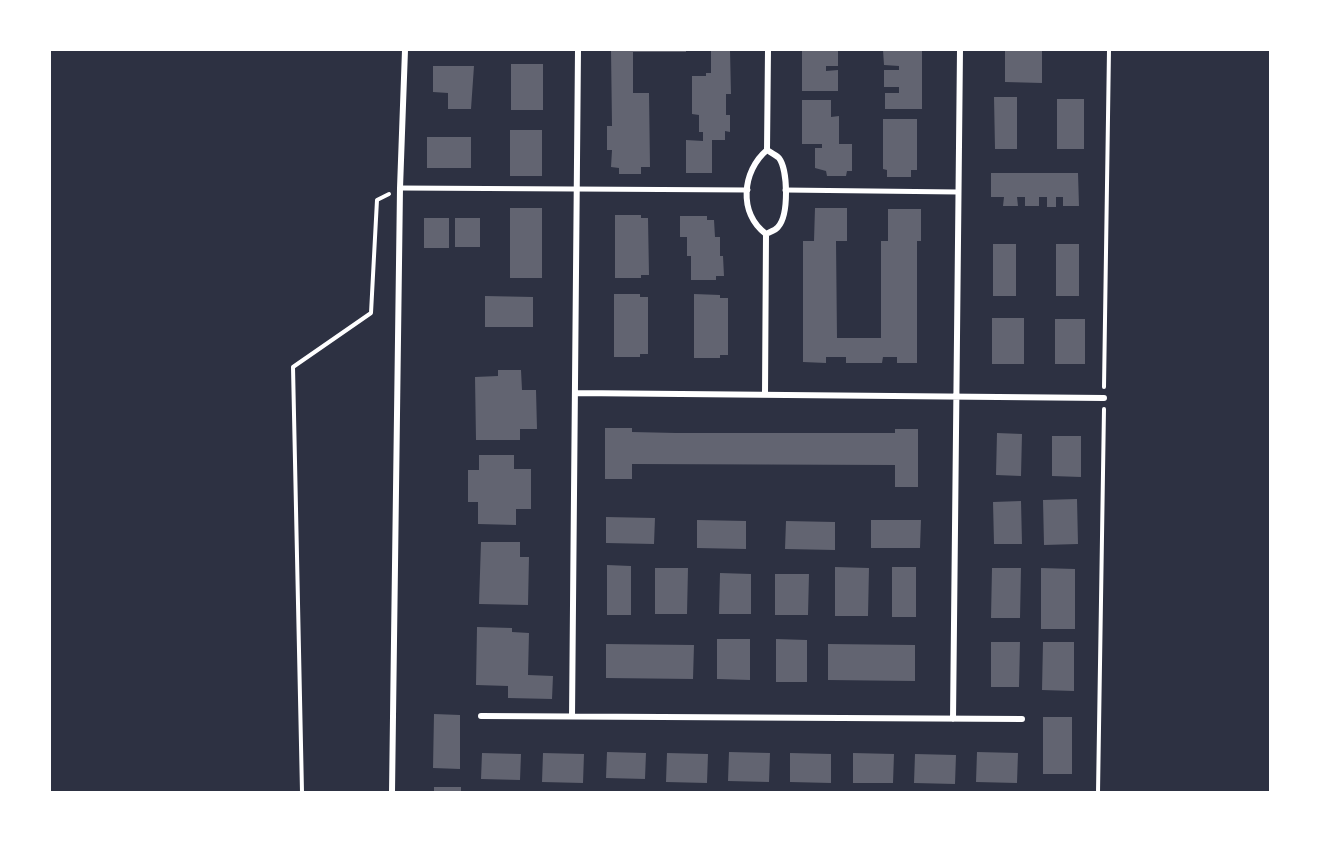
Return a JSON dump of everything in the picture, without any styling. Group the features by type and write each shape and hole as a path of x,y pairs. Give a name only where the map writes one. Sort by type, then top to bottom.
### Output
{"street":[{"path":"392,792 400,188 405,50"},
{"path":"572,716 578,50"},
{"path":"766,234 754,225 748,212 748,190 749,173 755,160 767,150 768,50"},
{"path":"953,719 960,50"},
{"path":"766,234 778,227 785,215 785,175 779,159 767,150"},
{"path":"400,188 748,190"},
{"path":"785,190 958,192"},
{"path":"765,395 766,234"},
{"path":"575,393 1104,398"},
{"path":"481,716 1022,719"}],"path":[{"path":"1098,792 1109,50"},
{"path":"302,792 293,367 370,313 377,200 400,188"}],"building":[{"path":"611,50 686,50 686,52 633,52 633,93 649,93 650,167 641,167 641,174 619,174 619,168 611,167 612,150 607,150 607,126 612,126"},
{"path":"711,50 730,50 731,94 726,94 726,115 730,115 730,132 725,131 725,140 712,140 712,173 686,173 686,140 703,141 703,132 699,132 699,115 692,114 692,76 706,76 706,73 711,73"},
{"path":"802,50 838,50 838,66 826,66 826,71 838,70 838,91 802,91"},
{"path":"883,50 922,50 922,109 885,109 885,93 899,93 899,87 884,87 884,70 899,70 899,66 884,65"},
{"path":"1005,50 1042,50 1042,83 1005,82"},
{"path":"511,64 543,64 543,110 511,110"},
{"path":"433,66 474,66 471,109 448,109 448,93 433,92"},
{"path":"994,97 1017,97 1017,149 995,149"},
{"path":"1057,99 1084,99 1084,149 1057,149"},
{"path":"802,100 831,100 831,117 839,116 839,144 852,144 852,171 847,171 846,176 827,176 826,171 815,168 815,148 822,148 822,144 802,144"},
{"path":"883,119 917,119 917,170 911,170 911,177 887,177 887,170 883,169"},
{"path":"510,130 542,130 542,176 510,176"},
{"path":"427,137 471,137 471,168 427,168"},
{"path":"991,173 1078,173 1079,206 1063,206 1063,197 1056,197 1056,207 1047,207 1047,197 1039,197 1039,206 1025,206 1025,197 1017,197 1018,206 1003,206 1004,197 991,197"},
{"path":"510,208 542,208 542,278 510,278"},
{"path":"815,208 847,208 847,241 836,241 837,338 881,338 881,241 888,241 888,209 921,209 921,241 917,241 917,363 897,363 897,357 883,357 882,363 846,363 846,357 826,357 826,363 803,362 803,241 814,241"},
{"path":"615,215 641,215 641,218 648,218 649,275 641,275 641,278 615,278"},
{"path":"680,216 707,216 707,220 714,220 715,237 720,237 720,256 723,256 724,276 716,276 716,280 691,280 691,256 687,256 687,237 680,237"},
{"path":"424,218 449,218 449,248 424,248"},
{"path":"455,218 480,218 480,247 455,247"},
{"path":"993,244 1016,244 1016,296 993,296"},
{"path":"1056,244 1079,244 1079,296 1056,296"},
{"path":"614,294 640,294 640,297 648,297 648,354 640,354 640,357 614,357"},
{"path":"694,294 720,295 720,298 728,298 728,355 720,355 720,358 694,358"},
{"path":"485,296 533,297 533,327 485,327"},
{"path":"992,318 1024,318 1024,364 992,364"},
{"path":"1055,319 1085,319 1085,364 1055,364"},
{"path":"498,370 521,370 522,390 536,390 537,429 520,429 520,440 476,440 475,377 498,376"},
{"path":"605,428 632,428 632,432 676,433 895,433 895,429 918,429 918,487 895,487 895,465 632,464 632,479 605,479"},
{"path":"997,433 1022,434 1021,476 996,475"},
{"path":"1052,436 1081,436 1081,477 1052,476"},
{"path":"479,455 514,455 514,469 531,469 531,509 516,509 516,525 478,524 478,502 468,502 468,470 479,470"},
{"path":"1077,499 1078,544 1044,545 1043,500"},
{"path":"1021,501 1022,544 994,544 993,502"},
{"path":"606,517 655,518 654,544 606,543"},
{"path":"697,520 746,521 746,549 697,548"},
{"path":"871,520 921,520 920,548 871,548"},
{"path":"786,521 835,522 835,550 785,549"},
{"path":"481,542 520,542 520,557 529,557 528,605 479,604"},
{"path":"607,565 631,566 631,615 607,615"},
{"path":"835,567 869,568 868,616 835,616"},
{"path":"892,567 916,567 916,617 892,617"},
{"path":"655,568 688,568 687,614 655,614"},
{"path":"992,568 1021,568 1020,618 991,618"},
{"path":"1041,568 1075,569 1075,629 1041,629"},
{"path":"720,573 751,574 751,614 719,614"},
{"path":"775,574 809,574 808,615 775,615"},
{"path":"477,627 512,628 512,632 529,633 528,675 553,676 552,699 508,698 508,686 476,685"},
{"path":"717,639 750,639 750,680 717,679"},
{"path":"776,639 807,640 807,682 776,682"},
{"path":"991,642 1020,642 1019,687 991,687"},
{"path":"1043,642 1074,642 1074,691 1042,690"},
{"path":"606,644 694,645 693,679 606,678"},
{"path":"828,644 915,645 915,681 828,680"},
{"path":"434,714 460,715 460,769 433,768"},
{"path":"1043,717 1072,717 1072,774 1043,774"},
{"path":"607,752 646,753 645,779 606,778"},
{"path":"729,752 770,753 769,782 728,781"},
{"path":"977,752 1018,753 1017,783 976,782"},
{"path":"482,753 521,754 520,780 481,779"},
{"path":"543,753 584,754 583,783 542,782"},
{"path":"667,753 708,754 707,783 666,782"},
{"path":"790,753 831,754 831,783 790,782"},
{"path":"853,753 894,754 893,783 853,783"},
{"path":"915,754 956,755 955,784 914,783"},
{"path":"434,787 461,787 461,792 434,792"}]}
